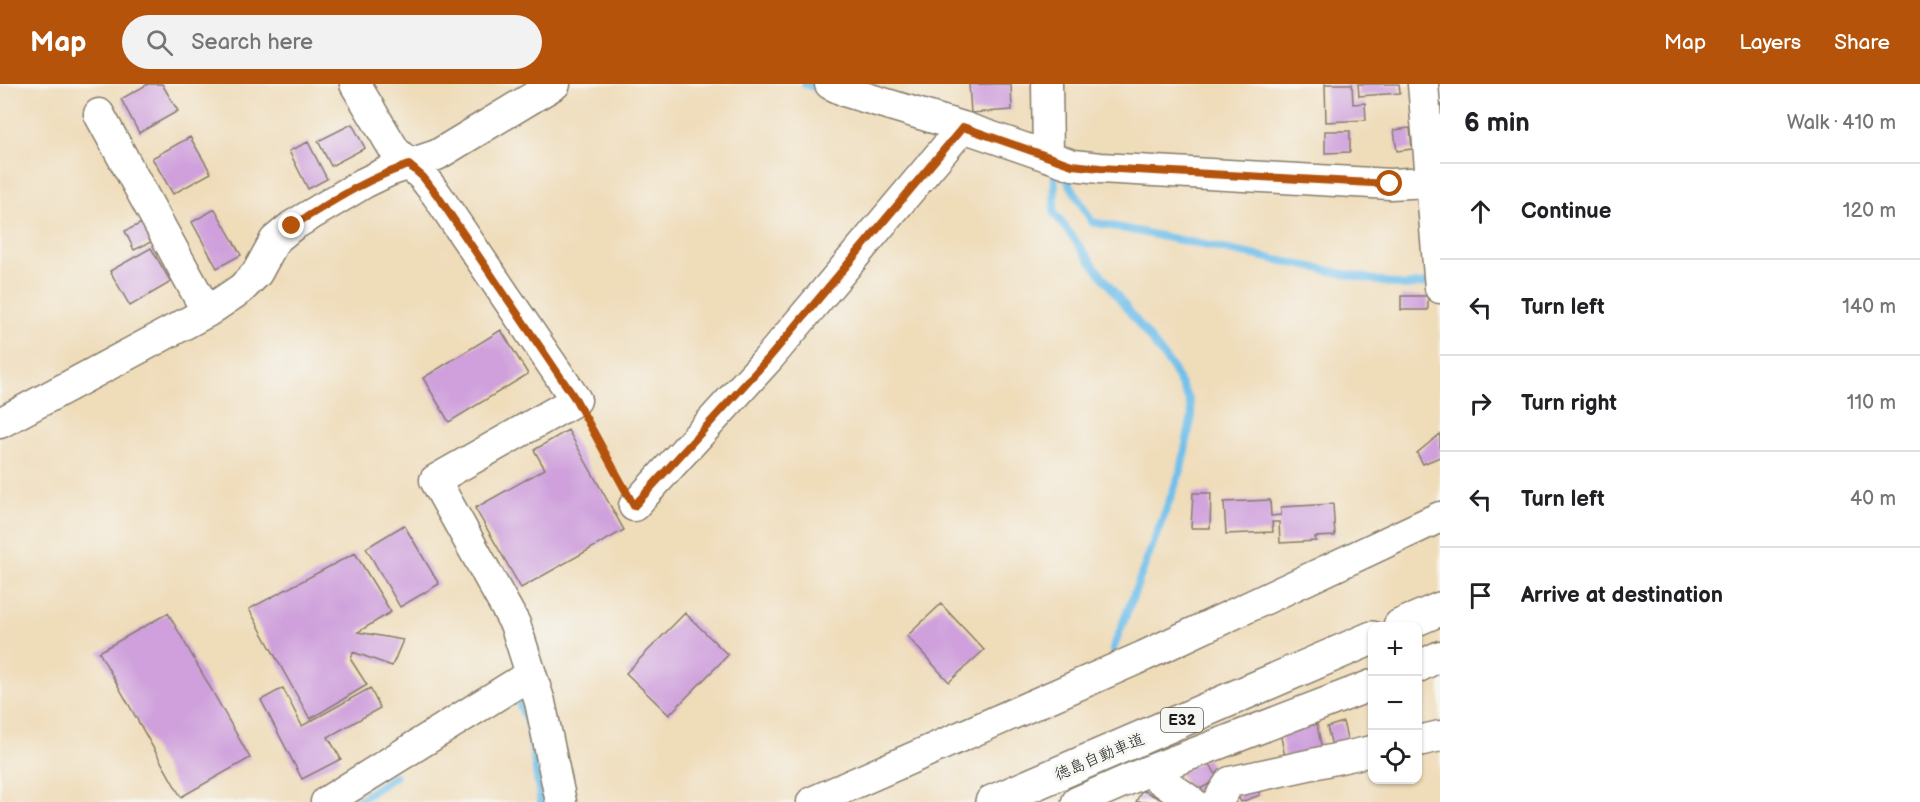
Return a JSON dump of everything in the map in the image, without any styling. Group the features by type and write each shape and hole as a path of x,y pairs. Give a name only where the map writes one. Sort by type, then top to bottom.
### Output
{"highway":[{"path":"1411,622 1440,609"},
{"name":"徳島自動車道","path":"992,802 1368,640"}],"street":[{"path":"356,84 395,151 423,177 437,195 576,400 435,480 515,624 540,702 561,802"},
{"path":"0,423 207,312 241,289 257,273 276,240 292,226 364,183 389,171 437,155 555,84"},
{"path":"1047,84 1048,156"},
{"path":"1423,84 1439,272"},
{"path":"841,86 957,134 1048,156 1072,165 1390,184 1430,182"},
{"path":"99,114 207,312"},
{"path":"634,506 768,359 957,134"},
{"path":"812,802 1144,656 1440,517"},
{"path":"1422,665 1440,656"},
{"path":"326,802 531,674"},
{"path":"1077,802 1148,771 1368,687"},
{"path":"1422,740 1440,736"},
{"path":"1217,802 1230,782 1368,752"},
{"path":"1148,771 1192,802"}],"path":[{"path":"576,400 634,506"}],"building":[{"path":"148,84 162,84 178,111 139,133 121,99"},
{"path":"969,84 1011,84 1012,110 971,113"},
{"path":"1325,84 1352,84 1353,104 1365,103 1366,120 1326,122"},
{"path":"1358,84 1399,84 1400,93 1359,96"},
{"path":"352,124 365,148 331,166 318,141"},
{"path":"1410,128 1412,149 1397,151 1394,130"},
{"path":"1325,131 1350,131 1350,152 1325,153"},
{"path":"190,137 211,173 173,194 152,158"},
{"path":"308,142 327,179 308,189 289,151"},
{"path":"215,209 241,255 217,268 192,222"},
{"path":"142,223 151,242 134,250 125,231"},
{"path":"151,248 171,282 130,306 110,271"},
{"path":"1401,296 1428,296 1428,310 1401,310"},
{"path":"501,330 528,374 449,422 423,378"},
{"path":"568,430 624,530 521,588 475,508 545,469 534,450"},
{"path":"1440,434 1440,457 1423,464 1417,453"},
{"path":"1193,493 1211,493 1210,528 1191,528"},
{"path":"1270,500 1271,516 1281,515 1281,507 1333,504 1335,536 1315,537 1316,541 1280,543 1279,522 1272,522 1273,532 1226,534 1224,502"},
{"path":"404,525 439,584 400,607 366,548"},
{"path":"355,553 391,612 358,632 403,640 392,666 353,652 351,660 367,685 310,719 249,609"},
{"path":"941,604 984,650 949,682 907,636"},
{"path":"168,613 250,758 181,797 99,652"},
{"path":"685,613 728,655 669,715 626,673"},
{"path":"283,688 302,726 370,688 380,708 328,737 341,759 302,779 261,700"},
{"path":"1343,722 1348,742 1332,746 1327,727"},
{"path":"1317,724 1322,750 1285,757 1280,732"},
{"path":"1207,758 1218,779 1191,794 1179,773"},
{"path":"1254,782 1260,795 1241,802 1235,790"},
{"path":"1142,790 1166,802 1136,802"}],"waterway":[{"path":"805,84 824,91"},
{"path":"1055,172 1054,213 1171,366 1189,400 1192,415 1181,470 1113,649"},
{"path":"1059,173 1065,176 1092,222 1404,286 1433,282"},
{"path":"513,698 516,696 529,725 541,802"},
{"path":"356,802 395,776"}],"route":[{"path":"292,226 364,183 389,171 409,165 423,177 437,195 576,400 634,506 768,359 963,127 1072,165 1390,184"}]}
